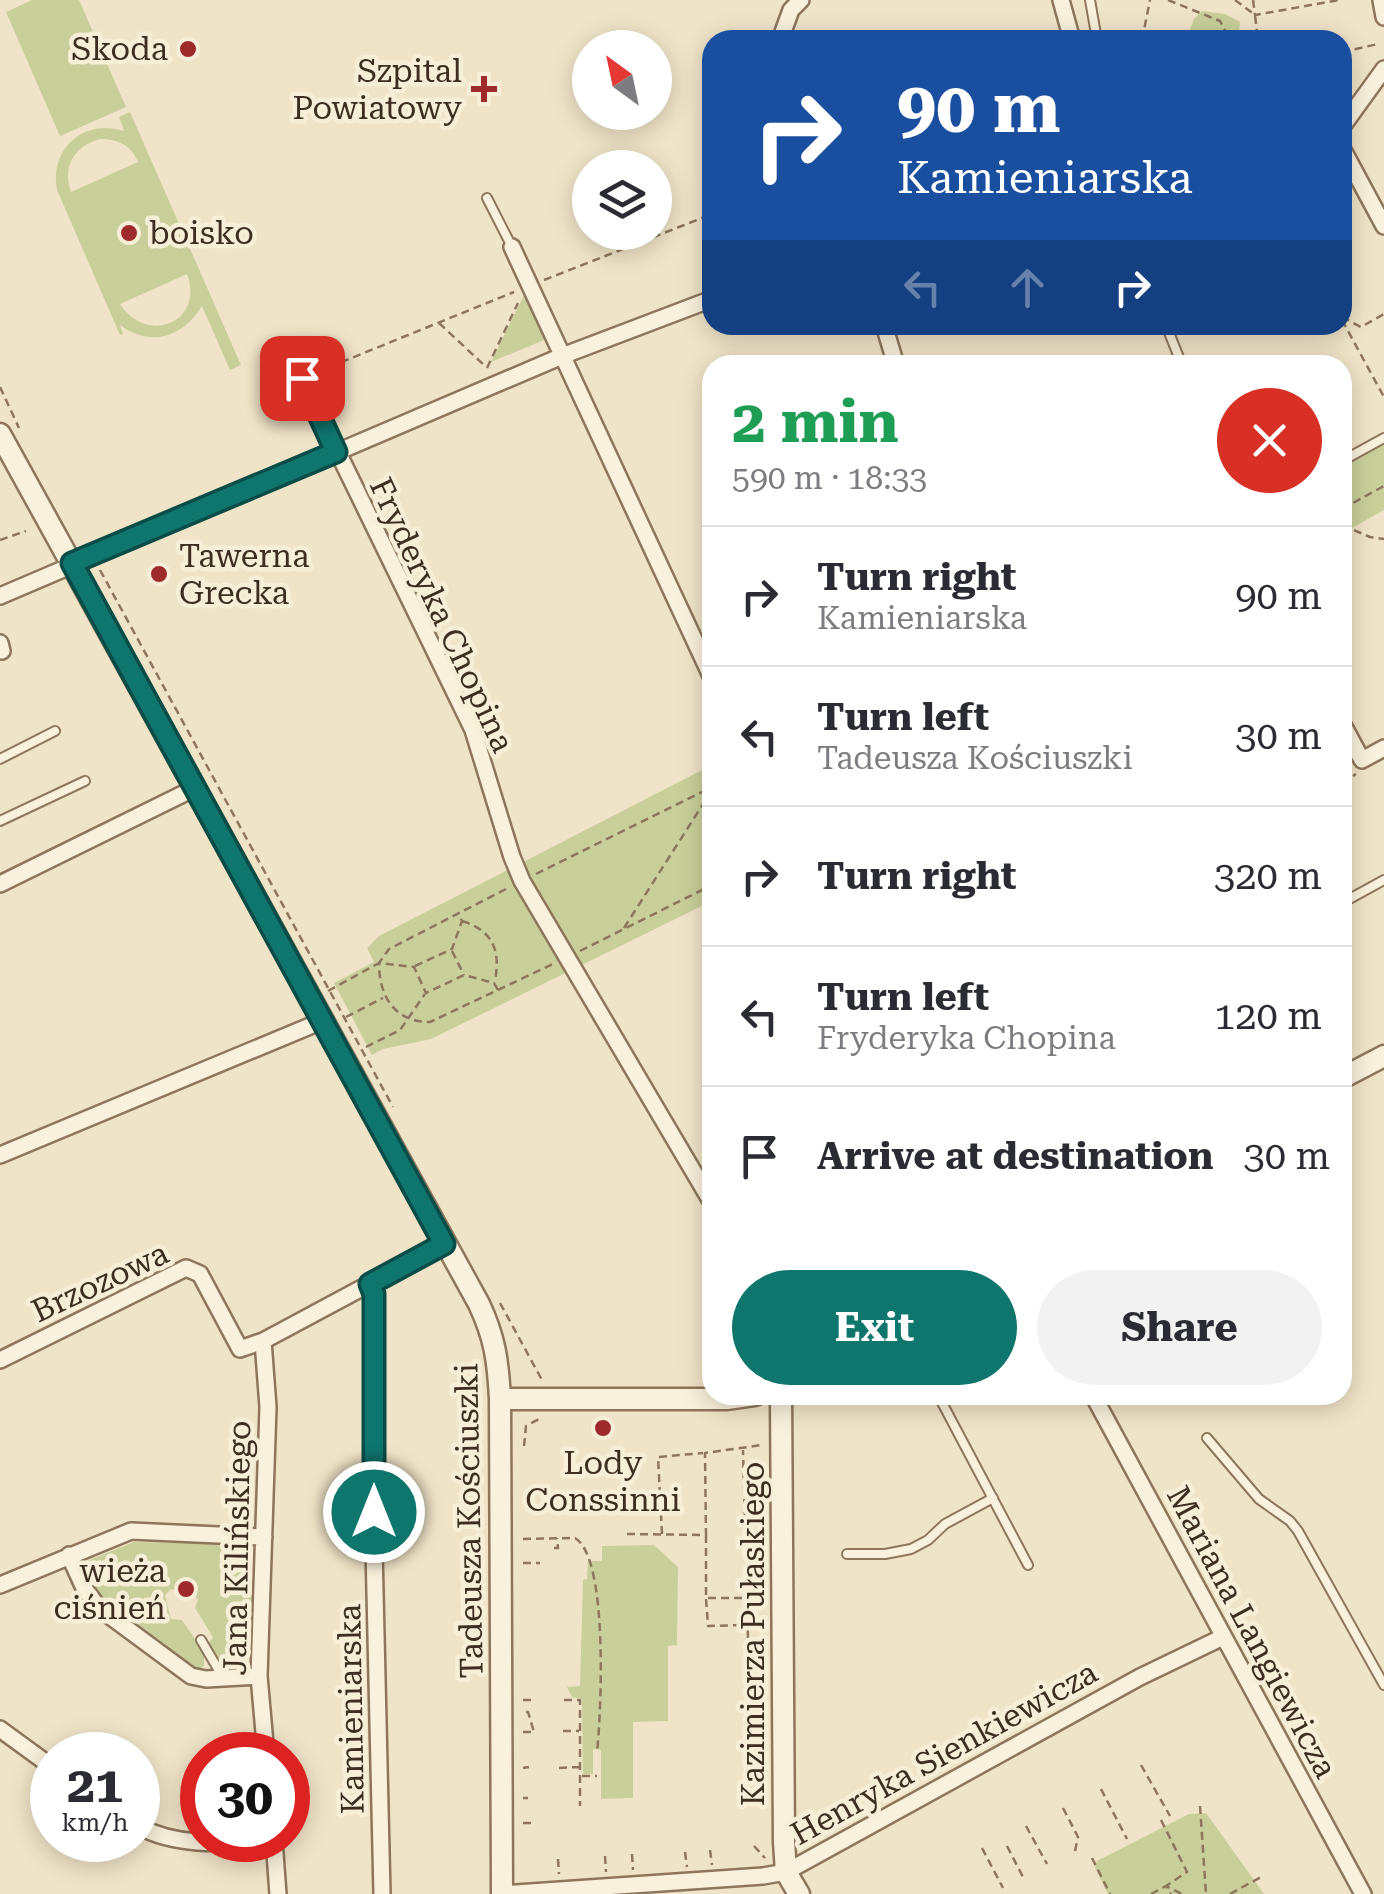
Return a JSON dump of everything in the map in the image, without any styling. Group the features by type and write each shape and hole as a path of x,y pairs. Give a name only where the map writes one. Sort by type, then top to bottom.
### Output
{"street":[{"path":"784,30 791,10 801,0"},
{"path":"1061,0 1069,30"},
{"path":"1382,0 1384,17"},
{"path":"1352,113 1384,69"},
{"path":"1352,167 1384,226"},
{"path":"512,248 702,657"},
{"path":"0,596 562,356 702,303"},
{"name":"Fryderyka Chopina","path":"299,371 472,730 522,881 702,1186"},
{"name":"Tadeusza Kościuszki","path":"0,434 479,1304 492,1335 497,1350 500,1399 502,1894"},
{"path":"1352,742 1362,760"},
{"path":"1362,760 1384,748"},
{"path":"1352,756 1362,760"},
{"path":"0,884 193,788"},
{"path":"0,1155 324,1024"},
{"path":"1352,1073 1384,1056"},
{"path":"262,1342 444,1244"},
{"name":"Brzozowa","path":"0,1360 186,1268 200,1274 240,1349 262,1342"},
{"name":"Kamieniarska","path":"370,1284 374,1294 382,1894"},
{"name":"Jana Kilińskiego","path":"262,1342 268,1407 259,1676 264,1732"},
{"path":"500,1399 702,1400"},
{"name":"Kazimierza Pułaskiego","path":"780,1405 786,1872"},
{"name":"Mariana Langiewicza","path":"1098,1405 1362,1894"},
{"path":"0,1585 131,1530 264,1537"},
{"path":"69,1555 84,1588 99,1608 191,1676 259,1676"},
{"name":"Henryka Sienkiewicza","path":"502,1894 786,1872 1140,1677 1223,1636"},
{"path":"0,1729 30,1751"},
{"path":"276,1862 278,1894"},
{"path":"786,1872 799,1894"}],"lane":[{"path":"1090,0 1095,30"},
{"path":"487,198 512,248"},
{"path":"1352,456 1384,438"},
{"path":"0,759 55,731"},
{"path":"0,821 85,781"},
{"path":"1352,898 1384,880"},
{"path":"943,1405 1028,1565"},
{"path":"1207,1438 1259,1499 1298,1531 1384,1685"},
{"path":"847,1554 885,1554 911,1548 993,1498"},
{"path":"201,1640 219,1678"}],"path":[{"path":"1144,30 1150,0"},
{"path":"1168,0 1220,21 1225,30"},
{"path":"1235,0 1255,15 1340,0"},
{"path":"1253,0 1257,30"},
{"path":"1352,50 1378,44"},
{"path":"299,371 438,322 702,218"},
{"path":"438,322 486,368 530,286"},
{"path":"1352,322 1362,326 1384,314"},
{"path":"1351,335 1384,398"},
{"path":"1352,504 1384,486"},
{"path":"1352,529 1384,538"},
{"path":"0,540 26,531"},
{"path":"624,928 702,806"},
{"path":"458,914 462,921 478,926 496,948 494,983 498,991"},
{"path":"462,921 452,949 464,976"},
{"path":"310,1000 379,963 414,967 452,949"},
{"path":"414,967 426,993"},
{"path":"366,1048 400,1030 426,993 464,976 494,983"},
{"path":"324,1024 384,997"},
{"path":"662,1535 658,1457 743,1450 772,1442"},
{"path":"743,1450 748,1638"},
{"path":"704,1453 708,1626 747,1625"},
{"path":"627,1534 706,1535"},
{"path":"554,1548 558,1548 557,1537"},
{"path":"523,1539 580,1540 593,1574 601,1642 597,1753"},
{"path":"523,1563 540,1563"},
{"path":"706,1598 772,1596"},
{"path":"523,1700 534,1700"},
{"path":"564,1700 580,1700 580,1806"},
{"path":"524,1712 528,1712 534,1732 524,1732"},
{"path":"564,1731 580,1731"},
{"path":"559,1768 580,1766"},
{"path":"1141,1766 1170,1816"},
{"path":"580,1776 598,1776"},
{"path":"1101,1789 1127,1839"},
{"path":"1200,1806 1206,1894"},
{"path":"1063,1808 1078,1838 1075,1851"},
{"path":"1150,1894 1187,1872 1161,1820"},
{"path":"523,1823 531,1823"},
{"path":"1026,1826 1047,1864"},
{"path":"754,1846 766,1859"},
{"path":"1007,1846 1024,1877"},
{"path":"982,1848 1003,1888"},
{"path":"710,1850 712,1866"},
{"path":"685,1852 687,1868"},
{"path":"632,1854 634,1871"},
{"path":"604,1856 606,1873"},
{"path":"558,1858 559,1876"},
{"path":"1092,1858 1110,1894"},
{"path":"1230,1894 1263,1876"},
{"path":"1166,1886 1171,1894"},
{"path":"1166,1886 1182,1894"}],"green space":[{"path":"32,0 79,0 126,107 60,136 6,12"},
{"path":"1202,11 1225,14 1240,22 1239,30 1190,30"},
{"path":"130,112 241,365 230,370 202,306 186,325 166,336 143,336 120,325 120,335 57,190 56,175 58,162 73,140 96,129 124,131 119,117","holes":["100,139 123,144 138,162 71,192 68,174 72,159 83,147","187,274 188,305 170,323 144,324 120,304"]},
{"path":"525,293 544,340 491,362"},
{"path":"1384,443 1384,510 1352,528 1352,460"},
{"path":"702,770 702,906 431,1039 372,1055 334,983 374,962 367,948 379,936"},
{"path":"178,1539 229,1549 242,1559 250,1573 253,1590 248,1659 246,1666 235,1672 223,1671 208,1645 213,1637 195,1608 195,1595 171,1589 165,1595 171,1619 182,1620 204,1652 204,1666 197,1670 129,1623 89,1576 87,1561 134,1542 177,1543"},
{"path":"654,1545 678,1567 677,1645 668,1646 668,1721 633,1722 633,1798 601,1799 601,1750 593,1749 593,1774 583,1774 582,1699 572,1697 567,1687 580,1686 583,1580 587,1579 588,1561 602,1561 602,1546"},
{"path":"1206,1813 1264,1894 1108,1894 1095,1868 1097,1861 1189,1814"}],"place":[{"name":"Skoda","path":"188,49"},
{"name":"Szpital Powiatowy","path":"484,89"},
{"name":"boisko","path":"129,233"},
{"name":"Tawerna Grecka","path":"159,574"},
{"name":"Lody Conssinni","path":"603,1428"},
{"name":"wieża ciśnień","path":"186,1589"}],"route":[{"path":"302,378 336,452 72,563 444,1244 370,1284 374,1294 374,1512"}]}
